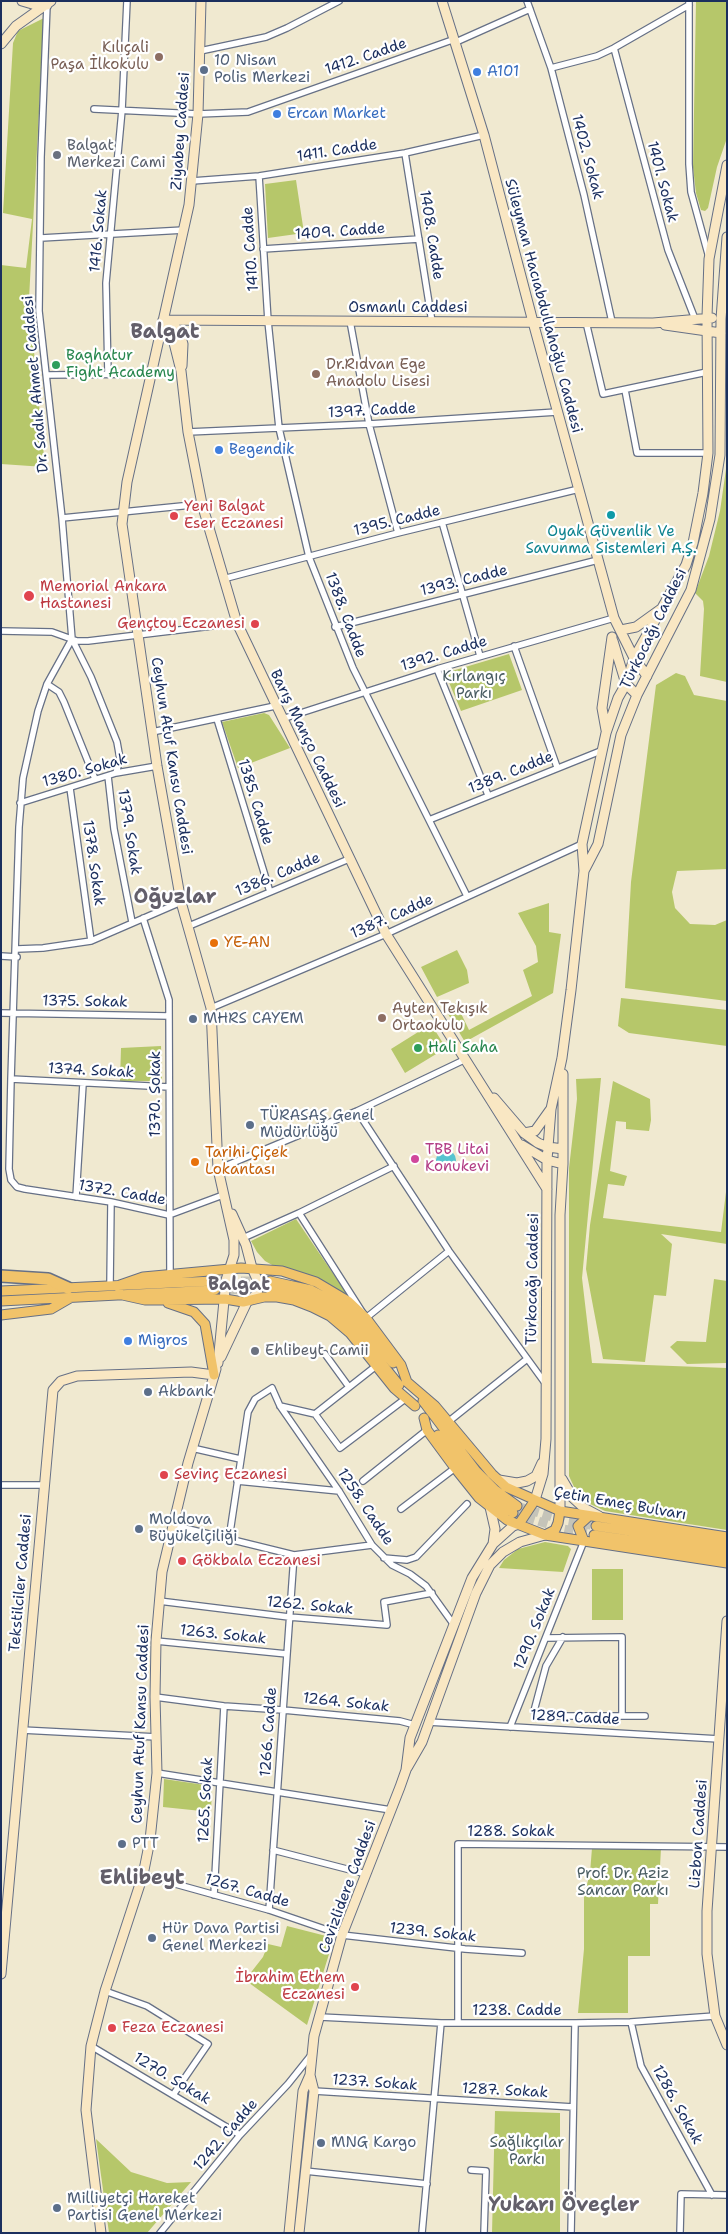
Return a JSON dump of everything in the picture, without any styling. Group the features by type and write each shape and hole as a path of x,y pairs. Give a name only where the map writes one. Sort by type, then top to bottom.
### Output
{"highway":[{"path":"1,1276 48,1279 70,1293"}],"main road":[{"path":"22,1 39,6 49,3"},
{"name":"Ziyabey Caddesi","path":"163,320 184,230 192,181 198,114 201,1"},
{"name":"Süleyman Hacıabdullahoğlu Caddesi","path":"442,1 484,136 614,618 634,658 646,676"},
{"path":"1,44 16,26 49,3"},
{"path":"707,317 709,259 727,165"},
{"path":"721,319 727,237"},
{"name":"Osmanlı Caddesi","path":"163,320 653,322 707,317 721,319"},
{"name":"Türkocağı Caddesi","path":"535,1500 543,1474 544,1459 549,1191 547,1160 551,1109 562,1058 584,871 582,844 606,733 618,698 626,684 634,658 677,584 693,543 703,493 708,453 707,317"},
{"name":"Türkocağı Caddesi","path":"584,871 598,844 614,759 637,694 691,590 700,562 718,478 721,439 721,319"},
{"name":"Barış Manço Caddesi","path":"163,320 177,328 183,344 181,371 188,432 202,504 223,579 237,623 275,706 386,934 466,1060 486,1088 524,1133 548,1148"},
{"name":"Ceyhun Atuf Kansu Caddesi","path":"163,320 122,511 123,538 157,766 181,902 211,1008 218,1169 234,1240 230,1269 226,1280 218,1363"},
{"name":"Osmanlı Caddesi","path":"653,322 721,333"},
{"path":"677,584 691,590"},
{"path":"621,630 636,627 663,608"},
{"name":"Süleyman Hacıabdullahoğlu Caddesi","path":"614,618 612,637 626,684"},
{"path":"606,733 602,708 612,637"},
{"path":"626,684 637,694"},
{"name":"Türkocağı Caddesi","path":"560,1511 562,1058"},
{"name":"Barış Manço Caddesi","path":"486,1088 500,1115 549,1191"},
{"path":"524,1133 535,1131 551,1109"},
{"name":"Barış Manço Caddesi","path":"520,1144 547,1160 563,1164"},
{"path":"548,1148 563,1149"},
{"name":"Ceyhun Atuf Kansu Caddesi","path":"101,2233 86,2110 91,2046 105,1991 143,1875 154,1813 157,1737 155,1697 156,1641 164,1563 192,1448 214,1374 247,1302 257,1294 259,1284 243,1238 223,1195"},
{"name":"Çetin Emeç Bulvarı","path":"120,1285 136,1278 252,1268 282,1271 316,1282 348,1301 366,1318 401,1365 408,1382 435,1406 506,1487 560,1511 727,1537"},
{"name":"Çetin Emeç Bulvarı","path":"1,1291 40,1290 70,1293 118,1294 215,1285 110,1285 70,1293 41,1300 1,1302"},
{"name":"Çetin Emeç Bulvarı","path":"270,1285 311,1290 339,1306 354,1317 408,1382 476,1470 515,1510 490,1497 475,1482 349,1323 310,1298 270,1285"},
{"path":"1,1315 51,1309 70,1293"},
{"name":"Çetin Emeç Bulvarı","path":"118,1294 136,1299 155,1301 224,1299 247,1302 264,1297 294,1300 330,1316 344,1328 405,1399 416,1406"},
{"path":"155,1301 184,1307 200,1317 206,1324 214,1374"},
{"name":"Tekstilciler Caddesi","path":"1,1974 43,1485 53,1390 61,1381 77,1376 191,1372 214,1374"},
{"name":"Çetin Emeç Bulvarı","path":"424,1418 427,1430 455,1468 490,1507 507,1520 545,1535 727,1563"},
{"path":"499,1480 517,1483 527,1481 536,1476 544,1459"},
{"path":"561,1479 573,1497 584,1508 602,1517"},
{"path":"519,1524 535,1500"},
{"path":"490,1507 495,1529 493,1544"},
{"path":"545,1535 555,1530 560,1511"},
{"path":"584,1541 578,1526 589,1516"},
{"name":"Cevizlidere Caddesi","path":"406,1770 408,1748 415,1725 472,1578 493,1544 513,1526 519,1524"},
{"name":"Çetin Emeç Bulvarı","path":"727,1545 595,1530 727,1554"},
{"name":"Cevizlidere Caddesi","path":"289,2233 303,2091 310,2075 312,2054 320,2017 342,1935 406,1770 416,1753 476,1593 490,1565 503,1552 520,1542 545,1535"},
{"name":"Lizbon Caddesi","path":"727,1621 707,1954 715,2016 727,2045"},
{"path":"415,1725 428,1722"},
{"name":"Cevizlidere Caddesi","path":"299,2233 314,2092 310,2075"}],"street":[{"name":"1416. Sokak","path":"108,374 106,283 122,110 127,1"},
{"path":"200,51 266,37 340,1"},
{"name":"1402. Sokak","path":"527,1 551,68 595,236 612,322"},
{"name":"Dr. Sadık Ahmet Caddesi","path":"49,3 40,157 41,238 39,311 62,518 72,640"},
{"path":"551,68 596,56 614,48 689,3"},
{"path":"689,3 689,164 691,192 709,259"},
{"name":"1412. Cadde","path":"94,109 198,114 248,112 455,40 530,9"},
{"name":"1401. Sokak","path":"614,48 668,250 695,319"},
{"name":"1411. Cadde","path":"192,181 259,176 405,153 484,136"},
{"name":"1408. Cadde","path":"405,153 432,322"},
{"name":"1410. Cadde","path":"259,176 268,321"},
{"path":"41,238 184,230"},
{"name":"1409. Cadde","path":"264,249 419,239"},
{"name":"1388. Cadde","path":"268,321 279,428 309,557 335,627 364,692 467,896"},
{"path":"350,321 369,424 398,532"},
{"path":"586,322 603,394 707,372"},
{"path":"47,375 151,374"},
{"path":"625,390 637,453 708,453"},
{"name":"1397. Cadde","path":"188,432 369,424 557,412"},
{"name":"1395. Cadde","path":"223,579 398,532 578,489"},
{"path":"62,518 202,504"},
{"path":"442,522 480,656"},
{"name":"1393. Cadde","path":"335,627 598,560"},
{"name":"1392. Cadde","path":"282,719 437,669 614,618"},
{"path":"1,631 52,632 72,640 94,641 237,623"},
{"path":"11,1079 17,957 20,803 29,745 47,684 72,640"},
{"name":"1379. Sokak","path":"72,640 91,677 117,742 120,759 116,773"},
{"path":"514,646 557,768"},
{"path":"437,669 488,795"},
{"path":"47,684 59,692 95,779"},
{"path":"152,732 275,706"},
{"name":"1385. Cadde","path":"217,718 270,892"},
{"name":"1389. Cadde","path":"429,820 603,750"},
{"name":"1380. Sokak","path":"20,803 116,773 157,766"},
{"name":"1379. Sokak","path":"108,776 114,829 132,922"},
{"name":"1378. Sokak","path":"70,788 91,941"},
{"name":"1387. Cadde","path":"211,1008 386,934 582,844"},
{"name":"1386. Cadde","path":"189,926 349,859"},
{"path":"17,949 51,948 91,941 181,902"},
{"name":"1370. Sokak","path":"143,918 169,1000 168,1215 170,1275"},
{"path":"1,956 17,957"},
{"name":"1375. Sokak","path":"1,1013 169,1016"},
{"path":"218,1169 357,1111 466,1060"},
{"name":"1374. Sokak","path":"11,1079 169,1087"},
{"name":"1372. Cadde","path":"11,1079 9,1169 14,1185 25,1189 111,1202 168,1215 223,1195"},
{"path":"76,1197 83,1084"},
{"path":"357,1111 449,1251 546,1385"},
{"path":"243,1238 299,1213 394,1166"},
{"path":"110,1285 111,1202"},
{"path":"299,1213 366,1318 449,1251"},
{"path":"325,1354 349,1387"},
{"path":"448,1422 527,1358"},
{"path":"315,1414 376,1366"},
{"name":"1258. Cadde","path":"240,1459 250,1405 254,1399 272,1388 280,1406 339,1491 372,1545 384,1558 419,1580 432,1593 454,1625"},
{"path":"280,1406 315,1414 340,1448 405,1399"},
{"path":"363,1481 427,1430"},
{"path":"192,1448 240,1459 229,1539"},
{"path":"401,1509 455,1468"},
{"path":"238,1481 339,1491"},
{"path":"1,1485 43,1485"},
{"path":"384,1558 407,1560 416,1557 467,1504"},
{"path":"172,1525 294,1555 372,1545"},
{"name":"1290. Sokak","path":"510,1727 584,1541"},
{"name":"1266. Cadde","path":"269,1910 294,1555"},
{"name":"1262. Sokak","path":"159,1601 289,1617 387,1625 384,1602 432,1593"},
{"path":"563,1637 546,1666 534,1711 540,1715 556,1716 644,1716"},
{"path":"546,1638 622,1637 622,1715"},
{"name":"1263. Sokak","path":"156,1641 287,1654"},
{"name":"1264. Sokak","path":"155,1697 224,1706 400,1721 415,1725"},
{"name":"1265. Sokak","path":"214,1894 224,1706"},
{"name":"1289. Cadde","path":"428,1722 719,1739"},
{"path":"22,1730 157,1737"},
{"path":"156,1773 391,1810"},
{"name":"1288. Sokak","path":"458,2023 458,1844 713,1846"},
{"path":"713,1846 727,1847"},
{"path":"273,1850 366,1874"},
{"name":"1267. Cadde","path":"143,1875 269,1910 342,1935"},
{"name":"1239. Sokak","path":"342,1935 458,1949 522,1953"},
{"path":"105,1991 147,2006 208,2044 173,2095"},
{"name":"1238. Cadde","path":"320,2017 441,2023 575,2023 631,2022 715,2016"},
{"name":"1286. Sokak","path":"631,2022 641,2066 712,2195"},
{"path":"422,2233 441,2023"},
{"path":"571,2233 575,2023"},
{"name":"1270. Sokak","path":"91,2046 240,2135"},
{"name":"1242. Cadde","path":"160,2233 240,2135 288,2084 312,2054"},
{"name":"1237. Sokak","path":"314,2092 435,2100"},
{"name":"1287. Sokak","path":"435,2100 574,2107"},
{"path":"471,2170 486,2171 484,2233"},
{"path":"305,2171 427,2184"},
{"path":"680,2233 681,2194 727,2195"}],"green space":[{"path":"696,1 727,1 727,138 717,167 708,208 705,211 701,210 696,193 693,167"},
{"path":"44,18 29,299 45,467 1,464 1,265 26,268 32,219 3,213 13,43 18,31"},
{"path":"296,180 304,233 268,238 265,184"},
{"path":"727,462 727,682 700,676 704,609 703,601 695,593 709,556 720,511"},
{"name":"Kırlangıç Parkı","path":"509,654 522,690 461,711 445,673"},
{"path":"676,673 685,676 694,695 727,701 727,869 677,871 672,892 675,908 690,924 715,925 727,920 727,1001 625,988 631,882 656,685"},
{"path":"264,713 269,715 290,748 238,768 222,722"},
{"path":"549,903 549,932 561,934 553,993 465,1042 445,1009 456,1003 469,1030 532,996 523,970 538,962 536,946 518,913"},
{"path":"457,950 467,970 469,983 437,997 421,967"},
{"path":"621,998 727,1010 727,1046 629,1033 618,1026"},
{"name":"Hali Saha","path":"431,1024 446,1048 405,1073 391,1049"},
{"path":"161,1046 162,1081 120,1081 121,1048"},
{"path":"601,1078 582,1278 592,1363 727,1368 727,1530 605,1511 584,1501 575,1489 569,1476 569,1168 577,1099 576,1079"},
{"path":"613,1081 650,1099 651,1120 649,1131 626,1129 626,1122 616,1121 610,1171 627,1176 624,1186 608,1184 603,1218 721,1232 727,1184 727,1244 661,1234 672,1244 666,1296 654,1295 645,1362 603,1359 586,1269 590,1225"},
{"path":"296,1219 349,1297 307,1274 274,1266 265,1261 257,1252 251,1241"},
{"path":"714,1279 727,1281 727,1363 687,1364 670,1347 677,1341 706,1342"},
{"path":"545,1542 568,1546 571,1549 563,1572 499,1568 504,1560 518,1549"},
{"path":"592,1569 623,1569 623,1620 592,1620"},
{"path":"164,1779 212,1786 211,1812 163,1807"},
{"name":"Prof. Dr. Aziz Sancar Parkı","path":"592,1848 661,1848 658,1904 650,1904 650,1956 628,1956 628,2013 578,2013 584,1949 584,1896 590,1873"},
{"path":"287,1926 334,1938 307,2025 245,1980 263,1957 268,1944 281,1947"},
{"name":"Sağlıkçılar Parkı","path":"495,2111 560,2113 560,2233 492,2233"},
{"path":"96,2139 131,2172 167,2183 191,2182 147,2233 109,2233"}],"water":[{"path":"442,1150 450,1150 456,1156 456,1164 450,1170 442,1170 436,1164 436,1156"}],"tunnel":[{"path":"214,1281 270,1281"},
{"path":"215,1290 270,1289"},
{"path":"517,1506 565,1521 596,1526"},
{"path":"513,1513 563,1529 594,1535"}],"place":[{"name":"Kılıçali Paşa İlkokulu","path":"159,57"},
{"name":"10 Nisan Polis Merkezi","path":"204,70"},
{"name":"A101","path":"477,72"},
{"name":"Ercan Market","path":"277,114"},
{"name":"Balgat Merkezi Cami","path":"57,155"},
{"name":"Baghatur Fight Academy","path":"56,365"},
{"name":"Dr.Rıdvan Ege Anadolu Lisesi","path":"316,374"},
{"name":"Begendik","path":"219,450"},
{"name":"Oyak Güvenlik Ve Savunma Sistemleri A.Ş.","path":"611,515"},
{"name":"Yeni Balgat Eser Eczanesi","path":"174,516"},
{"name":"Memorial Ankara Hastanesi","path":"29,596"},
{"name":"Gençtoy Eczanesi","path":"255,624"},
{"name":"YE-AN","path":"214,943"},
{"name":"Ayten Tekışık Ortaokulu","path":"382,1018"},
{"name":"MHRS CAYEM","path":"193,1019"},
{"name":"Hali Saha","path":"418,1048"},
{"name":"TÜRASAŞ Genel Müdürlüğü","path":"250,1125"},
{"name":"TBB Litai Konukevi","path":"415,1159"},
{"name":"Tarihi Çiçek Lokantası","path":"195,1162"},
{"name":"Migros","path":"128,1341"},
{"name":"Ehlibeyt Camii","path":"255,1351"},
{"name":"Akbank","path":"148,1392"},
{"name":"Sevinç Eczanesi","path":"164,1475"},
{"name":"Moldova Büyükelçiliği","path":"139,1529"},
{"name":"Gökbala Eczanesi","path":"182,1561"},
{"name":"PTT","path":"122,1844"},
{"name":"Hür Dava Partisi Genel Merkezi","path":"152,1938"},
{"name":"İbrahim Ethem Eczanesi","path":"355,1987"},
{"name":"Feza Eczanesi","path":"112,2028"},
{"name":"MNG Kargo","path":"321,2143"},
{"name":"Milliyetçi Hareket Partisi Genel Merkezi","path":"57,2208"}],"district":[{"name":"Balgat","path":"165,333"},
{"name":"Oğuzlar","path":"175,898"},
{"name":"Balgat","path":"239,1285"},
{"name":"Ehlibeyt","path":"142,1879"},
{"name":"Yukarı Öveçler","path":"564,2206"}]}
